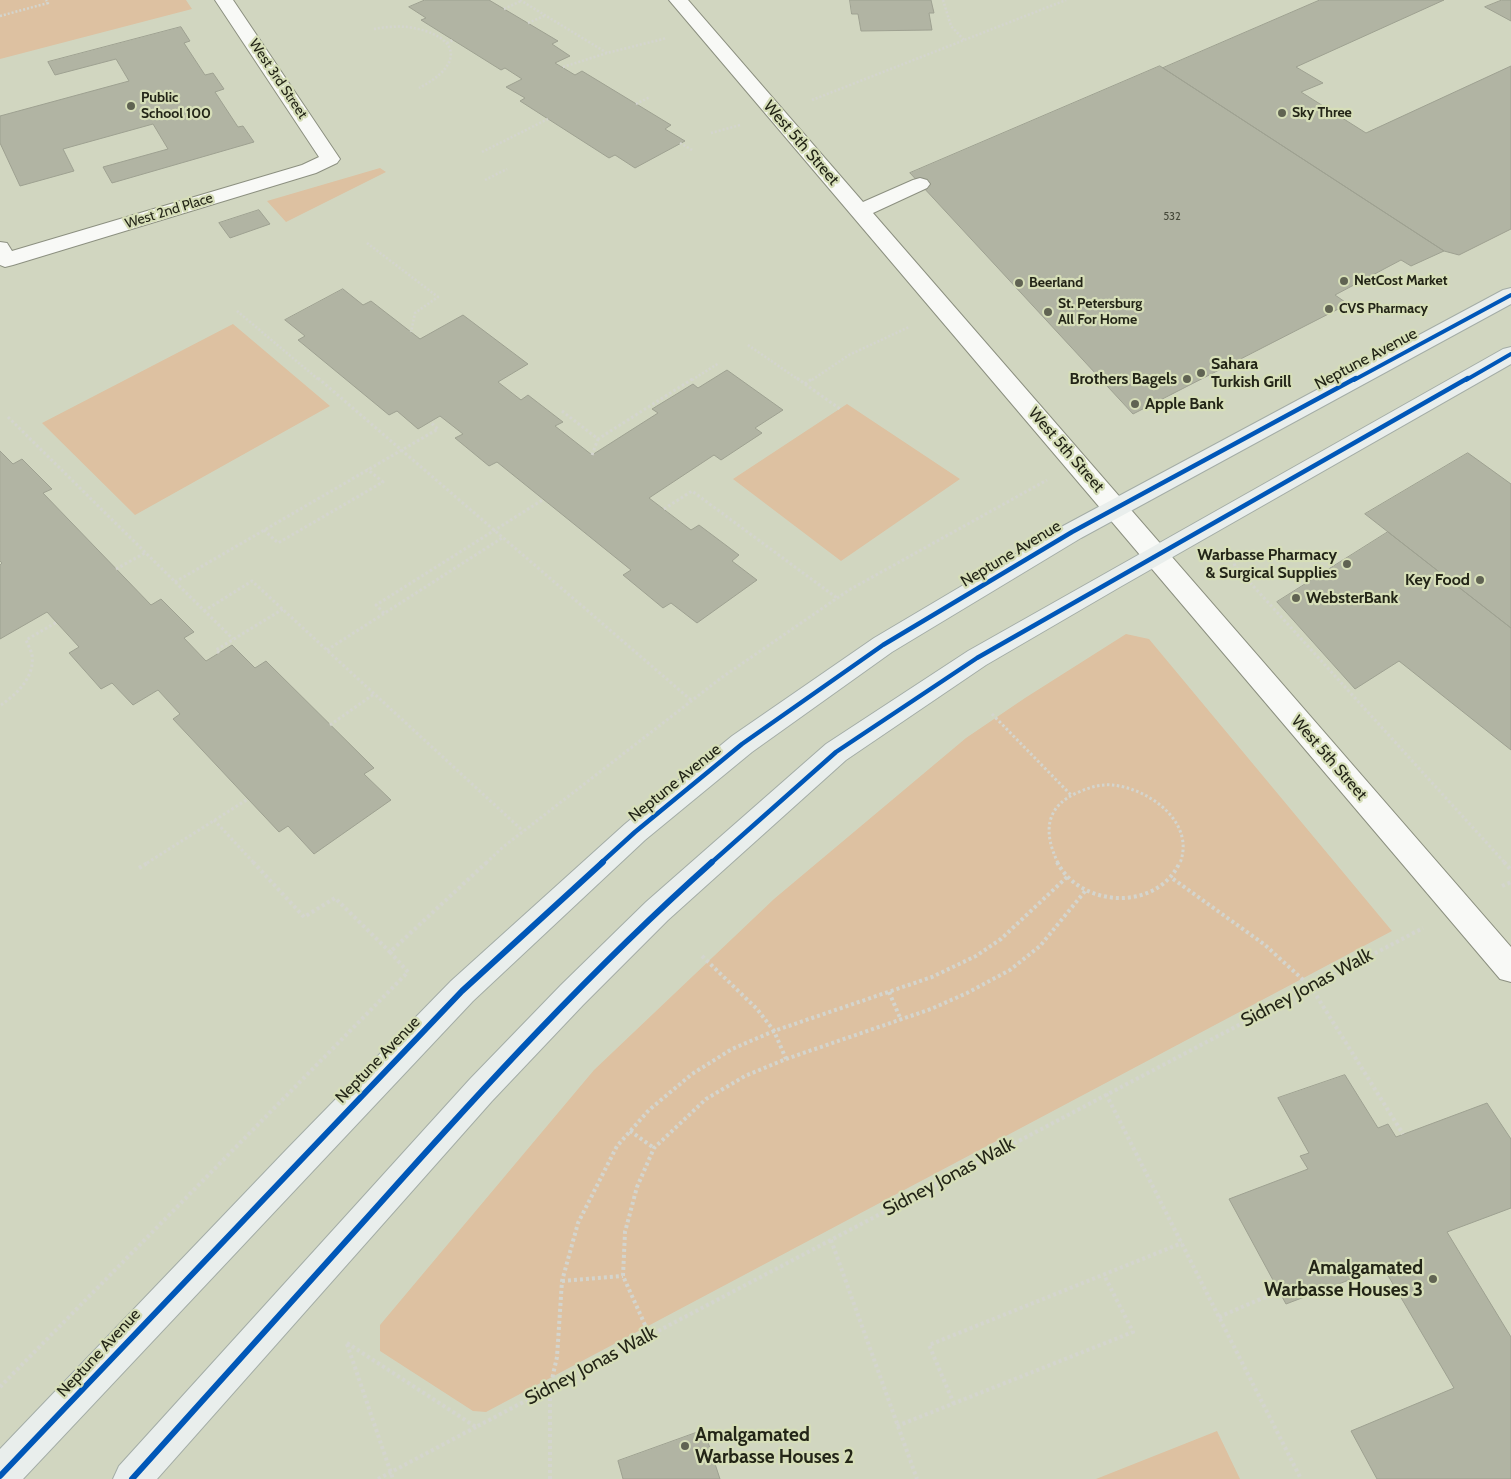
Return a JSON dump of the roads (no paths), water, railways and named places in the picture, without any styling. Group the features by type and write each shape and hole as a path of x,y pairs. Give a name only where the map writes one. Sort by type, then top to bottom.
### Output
{"main road":[{"name":"Neptune Avenue","path":"0,1476 462,991 635,832 742,744 883,645 1116,508 1511,295"},
{"path":"132,1479 481,1090 572,995 657,911 836,752 977,658 1156,554 1511,354"}],"street":[{"name":"West 3rd Street","path":"224,0 330,159"},
{"name":"West 5th Street","path":"678,0 1156,554 1511,970"},
{"name":"West 2nd Place","path":"3,254 309,169 330,159"},
{"path":"860,211 920,184"}],"place":[{"name":"Public School 100","path":"131,106"},
{"name":"Sky Three","path":"1282,113"},
{"name":"NetCost Market","path":"1344,281"},
{"name":"Beerland","path":"1019,283"},
{"name":"CVS Pharmacy","path":"1329,309"},
{"name":"St. Petersburg All For Home","path":"1048,312"},
{"name":"Sahara Turkish Grill","path":"1201,373"},
{"name":"Brothers Bagels","path":"1187,379"},
{"name":"Apple Bank","path":"1135,404"},
{"name":"Warbasse Pharmacy & Surgical Supplies","path":"1347,564"},
{"name":"Key Food","path":"1480,580"},
{"name":"WebsterBank","path":"1296,598"},
{"name":"Amalgamated Warbasse Houses 3","path":"1433,1279"},
{"name":"Amalgamated Warbasse Houses 2","path":"685,1446"}]}
